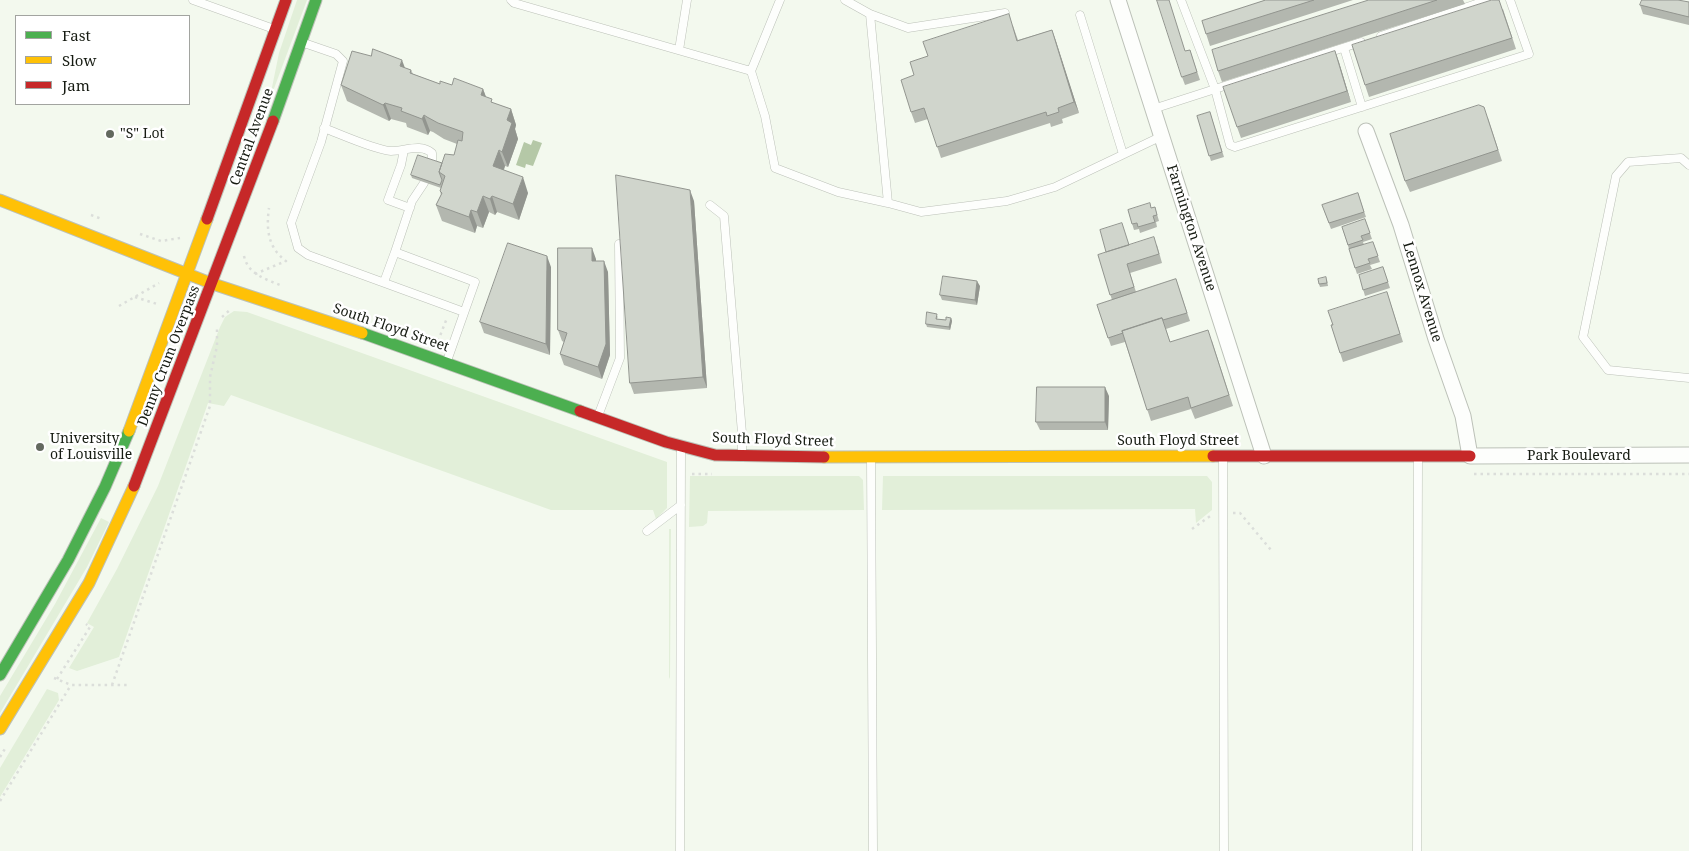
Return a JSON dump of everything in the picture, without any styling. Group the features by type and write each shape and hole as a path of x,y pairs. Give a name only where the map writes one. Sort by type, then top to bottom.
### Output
{"main road":[{"name":"Central Avenue","path":"187,273 286,0"},
{"name":"Central Avenue","path":"213,284 316,0"},
{"name":"South Floyd Street","path":"0,200 213,284 355,330 597,418 681,446 715,455 742,457 1470,456"},
{"name":"Denny Crum Overpass","path":"0,675 68,560 105,487 139,408 187,273"},
{"name":"Denny Crum Overpass","path":"0,729 89,583 142,470 213,284"}],"street":[{"name":"Farmington Avenue","path":"1118,0 1264,456"},
{"name":"Lennox Avenue","path":"1366,131 1401,225 1436,339 1463,416 1470,456"},
{"name":"Park Boulevard","path":"1470,456 1689,455"}],"lane":[{"path":"193,0 276,30"},
{"path":"510,0 514,3 751,71"},
{"path":"679,50 687,0"},
{"path":"780,0 751,71 765,116 775,168 838,192 921,212 1007,201 1055,187 1162,136"},
{"path":"845,0 870,14 908,28 1005,13"},
{"path":"1181,0 1215,89 1230,145 1235,147 1529,54 1510,0"},
{"path":"1153,109 1488,0"},
{"path":"870,14 888,203"},
{"path":"1080,15 1123,154"},
{"path":"1192,28 1201,25"},
{"path":"302,42 336,54 343,62 324,128 290,223 298,248 308,255 464,312"},
{"path":"1344,48 1362,107"},
{"path":"1202,56 1212,53"},
{"path":"324,128 390,151 418,147 427,149 432,153 424,183 410,208 384,282"},
{"path":"404,150 401,165 388,200 410,208"},
{"path":"1689,165 1681,158 1628,162 1616,176 1583,337 1608,370 1689,378"},
{"path":"710,205 724,216 742,434 742,457"},
{"path":"597,418 620,358 619,244"},
{"path":"395,252 475,282 446,363"},
{"path":"680,851 681,446"},
{"path":"1417,851 1418,455"},
{"path":"1223,456 1224,851"},
{"path":"871,457 873,851"},
{"path":"647,531 681,505"}],"path":[{"path":"255,274 286,261 273,249 268,233 269,208"},
{"path":"90,214 104,220"},
{"path":"134,232 161,241 176,240 183,236"},
{"path":"245,252 246,264 255,274 285,287"},
{"path":"119,306 159,283"},
{"path":"134,297 161,306"},
{"path":"221,317 227,311 238,308"},
{"path":"437,342 448,316"},
{"path":"112,685 210,406 210,377 217,346 217,325 213,334"},
{"path":"1465,474 1689,474"},
{"path":"1192,529 1214,513"},
{"path":"1224,513 1240,513 1271,550"},
{"path":"88,630 56,679 71,685 129,685"},
{"path":"47,681 52,672"},
{"path":"0,801 71,685"},
{"path":"0,757 10,740"}],"shaded area":[{"path":"297,0 307,0 269,102 279,53"},
{"path":"533,140 542,143 533,166 526,164 525,168 516,165 524,142 531,145"},
{"path":"234,311 247,312 667,462 667,508 656,519 653,510 551,510 231,395 224,406 208,403 119,657 77,671 69,668 94,627 87,623 117,569 158,486 220,327 225,317"},
{"path":"690,476 859,476 863,480 864,510 708,511 707,523 703,526 689,527"},
{"path":"883,476 1207,476 1212,482 1212,510 1196,523 1195,509 882,510"},
{"path":"101,518 109,522 87,567 0,713 0,696 55,604"},
{"path":"669,529 671,529 670,679 669,677"},
{"path":"47,689 58,693 59,700 0,797 0,768"}],"building":[{"path":"1157,0 1169,0 1185,51 1190,50 1197,72 1182,77"},
{"path":"1266,0 1314,0 1206,34 1202,21"},
{"path":"1369,0 1437,0 1218,71 1212,50"},
{"path":"1492,0 1499,0 1512,38 1365,85 1352,45"},
{"path":"1642,0 1678,0 1689,2 1689,17 1640,5"},
{"path":"1009,14 1017,41 1052,30 1074,102 1058,108 1059,112 1047,116 1046,112 937,147 924,108 911,112 901,80 914,75 910,62 928,56 923,42"},
{"path":"373,49 402,60 400,66 411,70 410,73 440,84 440,81 452,85 454,78 483,89 481,95 492,99 491,102 511,109 507,120 512,123 502,152 499,150 493,166 523,177 513,204 492,196 490,199 483,196 477,212 471,210 469,217 436,205 442,193 440,191 445,176 439,172 445,154 454,155 458,140 462,141 463,132 438,123 424,115 422,119 401,111 402,108 385,103 383,105 341,85 352,51 371,56"},
{"path":"1335,51 1347,91 1237,127 1223,87"},
{"path":"1479,105 1484,107 1498,150 1405,181 1390,134"},
{"path":"1210,112 1222,152 1209,156 1197,116"},
{"path":"418,155 442,163 439,172 442,180 440,185 411,175"},
{"path":"616,175 690,190 703,377 630,383"},
{"path":"1358,193 1364,212 1329,223 1322,205"},
{"path":"1150,203 1151,208 1155,207 1157,215 1153,216 1155,222 1138,227 1137,223 1132,224 1128,210"},
{"path":"1365,219 1370,233 1361,236 1363,240 1348,245 1342,227"},
{"path":"1122,223 1129,245 1106,252 1100,230"},
{"path":"1154,237 1159,254 1127,264 1134,287 1110,295 1098,255"},
{"path":"1373,242 1378,256 1368,259 1370,263 1355,268 1349,249"},
{"path":"508,243 547,256 546,344 480,322"},
{"path":"558,248 592,248 592,261 604,261 606,344 598,367 560,354 567,333 558,330"},
{"path":"1383,267 1388,282 1363,290 1359,275"},
{"path":"943,276 977,281 975,300 940,295"},
{"path":"1326,277 1327,283 1319,284 1318,279"},
{"path":"1176,279 1187,313 1163,320 1162,318 1122,331 1123,333 1108,338 1097,305"},
{"path":"1387,292 1400,334 1340,353 1328,311"},
{"path":"927,312 937,314 936,319 946,320 946,317 951,318 949,327 926,324"},
{"path":"1162,318 1170,342 1208,330 1229,395 1191,408 1188,397 1147,410 1122,331"},
{"path":"1037,387 1105,387 1105,422 1036,422"}],"traffic: fast":[{"path":"273,121 316,0"},
{"path":"362,333 580,411"},
{"path":"0,675 68,560 105,487 129,431"}],"traffic: slow":[{"path":"0,200 213,284 362,333"},
{"path":"129,431 207,219"},
{"path":"824,457 1213,456"},
{"path":"0,729 89,583 134,486"}],"traffic: jam":[{"path":"207,219 286,0"},
{"path":"134,486 273,121"},
{"path":"580,411 666,442 715,455 824,457"},
{"path":"1213,456 1470,456"}],"place":[{"name":"\"S\" Lot","path":"110,134"},
{"name":"University of Louisville","path":"40,447"}]}
